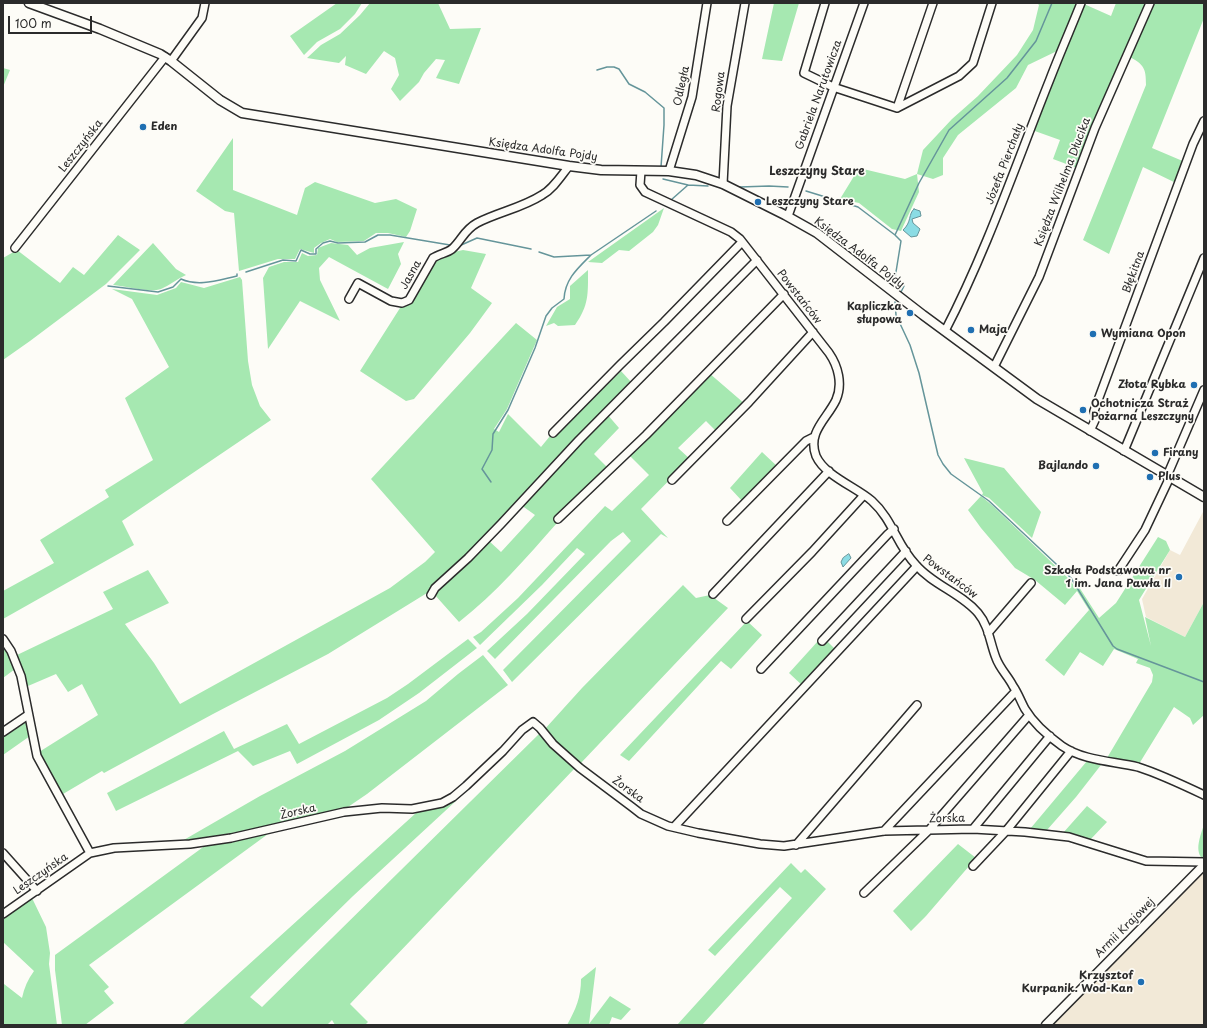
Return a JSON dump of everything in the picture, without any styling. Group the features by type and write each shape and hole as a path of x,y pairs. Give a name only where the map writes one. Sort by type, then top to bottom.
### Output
{"street":[{"path":"29,3 100,29 168,59"},
{"name":"Leszczyńska","path":"14,248 202,18 205,3"},
{"name":"Odległa","path":"669,171 692,97 707,3"},
{"name":"Rogowa","path":"723,184 727,106 744,3"},
{"path":"825,3 804,73 833,87 897,108 959,76 973,63 992,3"},
{"name":"Gabriela Narutowicza","path":"788,216 864,3"},
{"path":"897,108 933,3"},
{"name":"Józefa Pierchały","path":"945,331 961,300 1000,209 1081,3"},
{"name":"Księdza Wilhelma Dłucika","path":"994,367 1039,277 1095,128 1150,3"},
{"name":"Księdza Adolfa Pojdy","path":"168,59 220,100 242,113 569,166 601,170 669,171 703,177 723,184 788,216 817,233 1036,399 1204,497"},
{"name":"Błękitna","path":"1090,430 1096,418 1094,411 1193,144 1204,121"},
{"name":"Jasna","path":"349,299 358,283 391,301 402,303 409,300 433,258 450,250 458,244 464,233 476,223 523,205 543,195 555,184 569,166"},
{"name":"Powstańców","path":"641,171 640,185 645,192 731,232 742,242 784,294 833,359 837,369 839,382 838,390 836,400 816,430 814,437 816,455 822,464 829,470 864,495 883,511 906,551 917,566 927,576 974,609 982,618 998,664 1016,691 1029,715 1050,736 1071,751 1138,767 1204,795"},
{"path":"553,433 742,242"},
{"path":"1124,450 1204,258"},
{"path":"431,595 435,588 457,569 490,535 578,440 757,260"},
{"path":"558,519 646,435 784,294"},
{"path":"672,480 749,402 813,332"},
{"path":"1118,571 1145,530 1169,477 1204,390"},
{"path":"727,521 806,441 814,437"},
{"path":"713,594 829,470"},
{"path":"746,619 806,558 864,495"},
{"path":"761,670 894,529"},
{"path":"822,641 906,551"},
{"path":"674,828 917,566"},
{"path":"988,633 1030,583"},
{"path":"3,639 19,669 37,756 90,853"},
{"path":"884,831 1016,691"},
{"path":"796,845 917,705"},
{"path":"3,732 28,715"},
{"path":"864,893 929,830 1029,715"},
{"name":"Żorska","path":"90,853 114,848 170,846 231,838 344,812 382,808 412,809 434,805 453,796 466,786 503,751 522,730 533,722 553,744 594,779 641,814 674,828 760,844 784,846 884,831 973,829 1006,831 1069,837 1146,861 1204,864"},
{"path":"973,829 1050,736"},
{"path":"973,866 1006,831 1071,751"},
{"name":"Leszczyńska","path":"3,914 90,853"},
{"path":"3,854 37,891"},
{"name":"Armii Krajowej","path":"1046,1025 1204,864"}],"shaded area":[{"name":"Szkoła Podstawowa nr 1 im. Jana Pawła II","path":"1204,510 1204,602 1185,637 1146,617 1142,599 1170,550 1180,555"},
{"path":"1204,867 1204,1025 1053,1025 1190,883"}],"green space":[{"path":"337,3 362,3 355,14 340,29 317,42 304,55 290,36"},
{"path":"370,3 438,3 450,29 481,28 459,84 436,78 445,60 436,59 424,73 419,82 400,101 391,89 399,75 395,58 384,51 366,74 345,65 346,56 339,63 307,58 321,45 340,34"},
{"path":"774,3 799,3 782,61 762,59"},
{"path":"1037,3 1078,3 1057,51 1028,65 1016,88 958,135 943,158 943,175 933,179 917,174 923,150 1017,55 1033,30 1039,5"},
{"path":"1116,3 1146,4 1077,168 1053,159 1060,140 1032,130 1084,4 1111,16"},
{"path":"1153,3 1204,3 1204,18 1152,148 1185,162 1178,184 1143,167 1109,254 1083,240 1146,85 1145,71 1138,62 1130,57"},
{"path":"3,68 10,70 3,87"},
{"path":"233,138 233,190 297,215 305,188 315,182 375,203 396,199 417,209 410,231 406,237 388,233 376,233 364,241 337,242 330,239 314,248 314,253 300,249 295,259 278,259 239,271 234,213 225,211 196,191"},
{"path":"859,168 905,179 917,174 919,192 901,231 892,229 859,203 840,199"},
{"path":"664,208 658,225 653,232 629,251 619,250 602,263 588,262"},
{"path":"118,235 140,250 106,284 3,360 3,258 17,250 60,283 73,267 84,275"},
{"path":"404,242 398,254 401,264 388,289 329,257 319,268 320,280 340,321 300,301 268,349 263,278 269,267 284,262 298,262 302,253 308,256 317,255 318,248 331,243 348,245 357,255 370,248"},
{"path":"153,243 176,269 186,275 161,289 156,290 144,290 113,285"},
{"path":"463,250 486,254 471,288 492,303 470,333 414,399 406,401 360,371 400,308 410,303 434,260 440,255"},
{"path":"588,270 587,299 580,318 575,325 558,326 554,323 546,326 557,307 570,299 570,286"},
{"path":"240,277 242,280 248,361 252,385 260,406 271,420 122,521 134,545 3,619 3,591 54,563 40,540 109,497 105,490 153,460 125,398 169,367 132,299 112,289 157,295 176,288 181,282 204,288"},
{"path":"516,323 537,340 507,409 494,429 499,432 508,414 541,447 550,436 553,438 621,371 632,383 484,538 427,593 328,654 104,773 102,771 63,794 39,752 98,715 82,684 68,692 56,674 28,686 25,682 17,655 113,609 103,592 148,570 169,603 125,624 154,663 180,704 390,588 425,562 435,552 371,479"},
{"path":"709,373 745,404 717,432 706,421 678,448 690,459 641,509 668,538 661,534 512,682 503,670 631,541 623,532 611,541 495,659 487,651 527,614 585,554 577,548 542,585 480,645 473,637 481,632 518,598 605,506 612,511 649,475 628,454"},
{"path":"607,414 619,428 594,454 608,468 555,518 557,523 510,575 473,611 459,622 434,594 435,591 488,540 501,552 535,515 521,505"},
{"path":"762,452 778,467 743,502 730,488"},
{"path":"964,458 1004,468 1041,512 1032,538 989,498 982,495 983,493"},
{"path":"981,496 1069,579 1075,587 1079,587 1099,618 1116,603 1158,537 1166,541 1170,550 1139,600 1151,646 1145,617 1185,637 1204,602 1204,715 1193,725 1190,718 1174,707 1139,764 1107,758 1152,682 1153,675 1150,668 1136,663 1138,659 1114,649 1103,666 1080,652 1064,676 1045,660 1089,610 1077,591 1065,605 1035,580 1015,568 981,528 968,510"},
{"path":"683,585 696,598 710,595 728,608 580,764 544,730 582,688"},
{"path":"747,621 762,635 731,669 721,661 629,761 620,755"},
{"path":"468,639 477,648 419,693 379,720 297,764 290,751 253,766 238,751 116,811 107,793 224,731 234,749 287,724 299,744 387,698"},
{"path":"826,640 837,651 804,687 789,673 818,641 822,644"},
{"path":"3,644 15,669 3,678"},
{"path":"483,655 508,685 367,794 345,809 257,829 182,841 260,796 345,751 426,701"},
{"path":"21,723 28,725 30,736 3,755 3,735"},
{"path":"540,733 575,768 350,1004 368,1022 365,1025 335,1025 332,1020 327,1025 182,1025 416,813 457,800 353,896 250,997 262,1007"},
{"path":"1087,761 1101,765 1076,797 1047,830 1030,829"},
{"path":"1087,806 1107,822 1090,840 1063,833"},
{"path":"1204,824 1204,860 1199,853 1198,848"},
{"path":"268,834 89,965 109,987 104,991 114,1003 85,1025 62,1025 55,970 55,955 206,845"},
{"path":"958,844 976,858 926,916 911,931 893,911"},
{"path":"791,863 801,873 805,869 826,889 702,1025 677,1025 792,898 780,887 715,956 708,950"},
{"path":"32,898 46,927 57,1025 3,1025 4,984 22,998 26,984 34,971 3,942 3,918"},
{"path":"596,967 589,1024 610,996 631,1009 621,1020 612,1017 609,1025 567,1025 577,1003 581,979"}],"water":[{"path":"914,209 920,211 921,216 912,219 913,223 920,229 917,236 911,237 903,230 908,224 911,213"},
{"path":"849,554 851,558 843,567 841,562 843,558"}],"waterway":[{"path":"895,235 919,183 949,130 1007,78 1036,41 1052,3"},
{"path":"597,70 607,67 619,69 629,84 645,92 664,108 661,167"},
{"path":"663,179 688,185"},
{"path":"671,200 688,185 708,186"},
{"path":"740,187 788,187"},
{"path":"806,191 858,207 901,241 895,278 904,286 901,292"},
{"path":"539,252 554,257 591,255 656,211"},
{"path":"246,272 283,260 296,261 301,250 310,254 316,254 316,249 323,243 330,241 338,243 365,242 378,235 390,235 450,245"},
{"path":"459,246 477,238 531,249"},
{"path":"491,482 482,469 492,450 493,434 508,410 535,348 546,316 552,308 564,299 567,286 573,274 591,255"},
{"path":"108,286 158,292 173,287 181,279 202,283 237,276 237,274"},
{"path":"895,302 896,315 910,345 919,373 938,455 951,474 989,501 1071,578 1113,646 1117,649 1204,682"}],"place":[{"name":"Eden","path":"143,127"},
{"name":"Leszczyny Stare","path":"758,202"},
{"name":"Kapliczka słupowa","path":"910,313"},
{"name":"Maja","path":"971,330"},
{"name":"Wymiana Opon","path":"1093,334"},
{"name":"Złota Rybka","path":"1194,385"},
{"name":"Ochotnicza Straż Pożarna Leszczyny","path":"1083,410"},
{"name":"Firany","path":"1155,453"},
{"name":"Bajlando","path":"1096,466"},
{"name":"Plus","path":"1150,477"},
{"name":"Szkoła Podstawowa nr 1 im. Jana Pawła II","path":"1179,577"},
{"name":"Krzysztof Kurpanik. Wod-Kan","path":"1141,982"}],"district":[{"name":"Leszczyny Stare","path":"817,172"}]}
